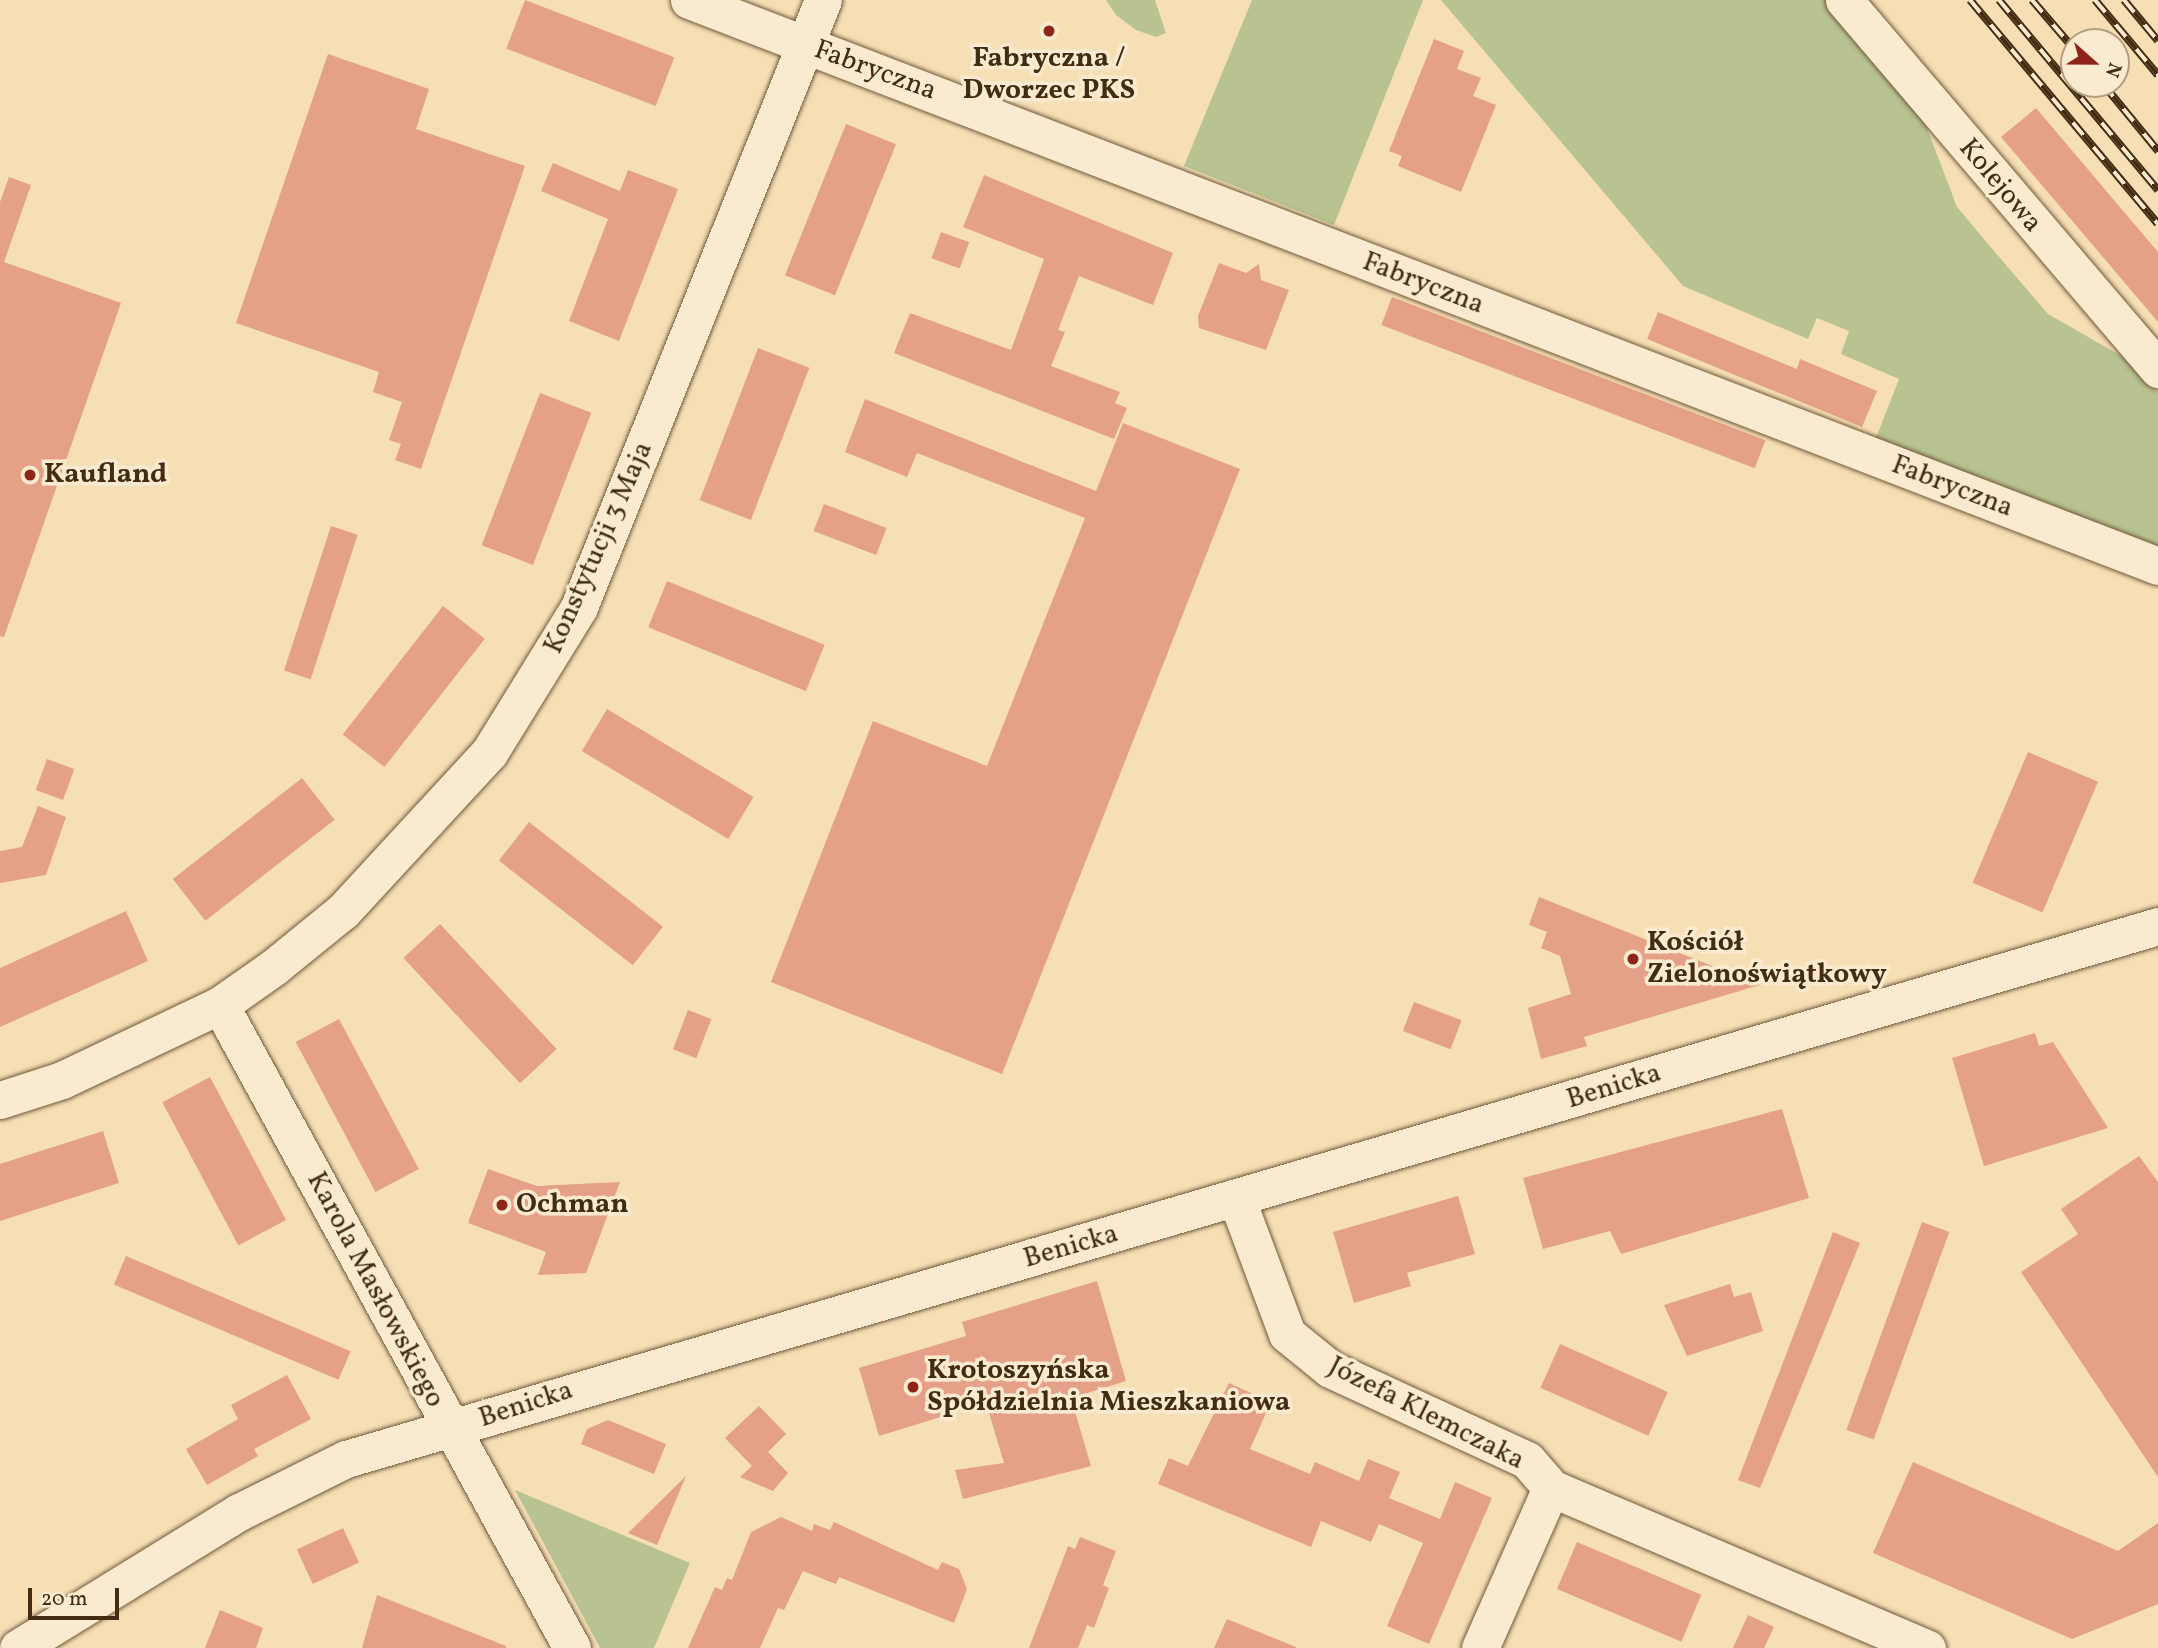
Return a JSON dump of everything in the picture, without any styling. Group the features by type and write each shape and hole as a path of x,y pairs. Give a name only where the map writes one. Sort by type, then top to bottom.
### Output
{"street":[{"name":"Fabryczna","path":"689,0 2158,566"},
{"name":"Konstytucji 3 Maja","path":"0,1100 62,1080 220,1005 343,911 489,753 531,691 579,607 823,0"},
{"name":"Kolejowa","path":"1844,0 2158,369"},
{"name":"Benicka","path":"18,1648 239,1512 346,1459 451,1430 574,1389 1237,1200 2158,926"},
{"name":"Karola Masłowskiego","path":"220,1005 572,1648"},
{"name":"Józefa Klemczaka","path":"1237,1200 1287,1334 1330,1368 1527,1460 1551,1488 1927,1648"},
{"path":"1480,1648 1551,1488"}],"green space":[{"path":"1106,0 1155,0 1166,33 1156,37 1136,30 1116,15"},
{"path":"1252,0 1423,0 1334,225 1184,166"},
{"path":"1441,0 1826,0 1922,115 1957,207 1989,245 2048,314 2137,365 2158,392 2158,553 1876,438 1899,379 1841,354 1849,331 1817,318 1808,339 1683,286"},
{"path":"515,1490 690,1563 654,1648 600,1648"}],"building":[{"path":"525,0 674,57 656,106 506,49"},
{"path":"1434,39 1464,51 1457,69 1481,78 1473,96 1496,105 1461,192 1398,166 1402,156 1389,151"},
{"path":"328,54 429,89 416,129 525,166 421,469 395,460 401,444 389,440 402,402 373,392 379,372 236,323"},
{"path":"2036,108 2158,252 2158,322 2001,137"},
{"path":"846,124 896,144 835,295 785,275"},
{"path":"553,163 620,191 628,170 678,189 619,341 569,321 608,219 541,191"},
{"path":"984,175 1173,253 1153,305 1079,276 1058,330 1065,332 1051,366 1120,392 1115,403 1127,408 1114,439 894,353 910,313 1011,350 1044,259 963,227"},
{"name":"Kaufland","path":"9,177 31,185 4,262 121,303 4,637 0,636 0,202"},
{"path":"941,232 969,242 960,269 931,258"},
{"path":"1219,263 1246,273 1259,264 1261,280 1289,290 1266,350 1199,328 1198,316"},
{"path":"1392,297 1765,440 1755,468 1381,325"},
{"path":"1658,312 1797,369 1800,359 1877,391 1862,427 1647,339"},
{"path":"758,348 809,368 751,520 700,500"},
{"path":"540,393 591,413 533,565 482,545"},
{"path":"865,399 1096,491 1123,423 1240,469 1002,1074 771,982 873,721 987,766 1085,518 917,453 907,477 845,452"},
{"path":"824,504 887,528 876,555 814,531"},
{"path":"331,526 358,535 311,679 284,671"},
{"path":"667,581 825,645 806,691 648,627"},
{"path":"443,606 485,639 384,767 343,734"},
{"path":"607,709 754,797 728,839 582,751"},
{"path":"2028,752 2098,782 2042,912 1973,883"},
{"path":"47,759 74,769 63,800 36,790"},
{"path":"302,778 335,820 205,921 173,879"},
{"path":"38,806 66,817 46,875 0,883 0,851 22,847"},
{"path":"529,822 663,927 633,965 499,861"},
{"name":"Kościół Zielonoświątkowy","path":"1539,897 1760,985 1584,1037 1587,1046 1541,1059 1528,1008 1571,994 1560,956 1541,948 1547,932 1529,925"},
{"path":"126,911 148,961 0,1027 0,968"},
{"path":"440,924 557,1049 520,1083 403,958"},
{"path":"1414,1002 1462,1020 1451,1049 1403,1031"},
{"path":"688,1010 711,1019 696,1058 673,1049"},
{"path":"339,1019 419,1169 376,1192 296,1042"},
{"path":"2035,1033 2039,1046 2053,1042 2108,1128 1984,1166 1952,1058"},
{"path":"210,1077 286,1220 238,1245 162,1102"},
{"path":"1782,1109 1809,1198 1621,1254 1610,1231 1543,1249 1523,1178"},
{"path":"103,1131 119,1183 0,1221 0,1164"},
{"path":"2139,1156 2158,1182 2158,1477 2021,1272 2078,1234 2061,1209"},
{"path":"488,1169 537,1186 620,1182 586,1273 538,1275 546,1252 468,1223"},
{"path":"1458,1196 1475,1254 1407,1273 1411,1286 1354,1303 1333,1232"},
{"path":"1922,1222 1949,1232 1874,1440 1846,1430"},
{"path":"1833,1232 1860,1243 1760,1488 1738,1480"},
{"path":"126,1256 351,1351 338,1380 114,1285"},
{"path":"1097,1281 1126,1381 1071,1398 1091,1466 963,1499 955,1470 1004,1463 986,1403 879,1436 859,1368 966,1336 962,1322"},
{"path":"1730,1284 1734,1297 1751,1292 1763,1331 1687,1356 1664,1305"},
{"path":"1560,1344 1668,1392 1648,1436 1540,1388"},
{"path":"287,1375 311,1419 254,1449 258,1456 207,1485 186,1449 238,1419 231,1405"},
{"path":"1229,1383 1271,1402 1250,1449 1310,1474 1315,1462 1359,1481 1368,1459 1400,1472 1389,1498 1440,1519 1455,1482 1492,1498 1429,1644 1387,1626 1423,1543 1379,1524 1371,1542 1321,1521 1311,1547 1158,1484 1169,1458 1188,1466"},
{"path":"759,1406 786,1434 768,1452 788,1473 773,1491 740,1477 752,1466 725,1438"},
{"path":"608,1420 666,1444 654,1474 581,1444 587,1429"},
{"path":"1913,1462 2118,1551 2158,1523 2158,1604 2072,1639 1873,1553"},
{"path":"686,1476 657,1545 628,1533"},
{"path":"781,1517 812,1531 814,1524 830,1530 834,1522 938,1570 942,1562 959,1569 967,1589 954,1623 839,1577 836,1584 803,1571 784,1610 778,1608 760,1648 688,1648 715,1587 722,1590 727,1578 732,1580 751,1532"},
{"path":"343,1528 359,1562 313,1584 297,1550"},
{"path":"1080,1537 1116,1551 1103,1585 1109,1588 1094,1628 1087,1625 1078,1648 1029,1648 1068,1546 1075,1549"},
{"path":"1577,1542 1701,1595 1681,1642 1557,1589"},
{"path":"377,1595 506,1646 506,1648 362,1648"},
{"path":"220,1610 263,1628 256,1648 205,1648"},
{"path":"1748,1615 1774,1627 1764,1648 1733,1648"},
{"path":"1227,1619 1296,1647 1296,1648 1214,1648"}],"railway":[{"path":"1970,0 2158,224"},
{"path":"1999,0 2158,190"},
{"path":"2032,0 2060,33"},
{"path":"2095,0 2158,75"},
{"path":"2124,0 2158,41"},
{"path":"2114,98 2158,151"}],"place":[{"name":"Fabryczna / Dworzec PKS","path":"1049,31"},
{"name":"Kaufland","path":"30,475"},
{"name":"Kościół Zielonoświątkowy","path":"1633,959"},
{"name":"Ochman","path":"502,1205"},
{"name":"Krotoszyńska Spółdzielnia Mieszkaniowa","path":"913,1387"}]}
